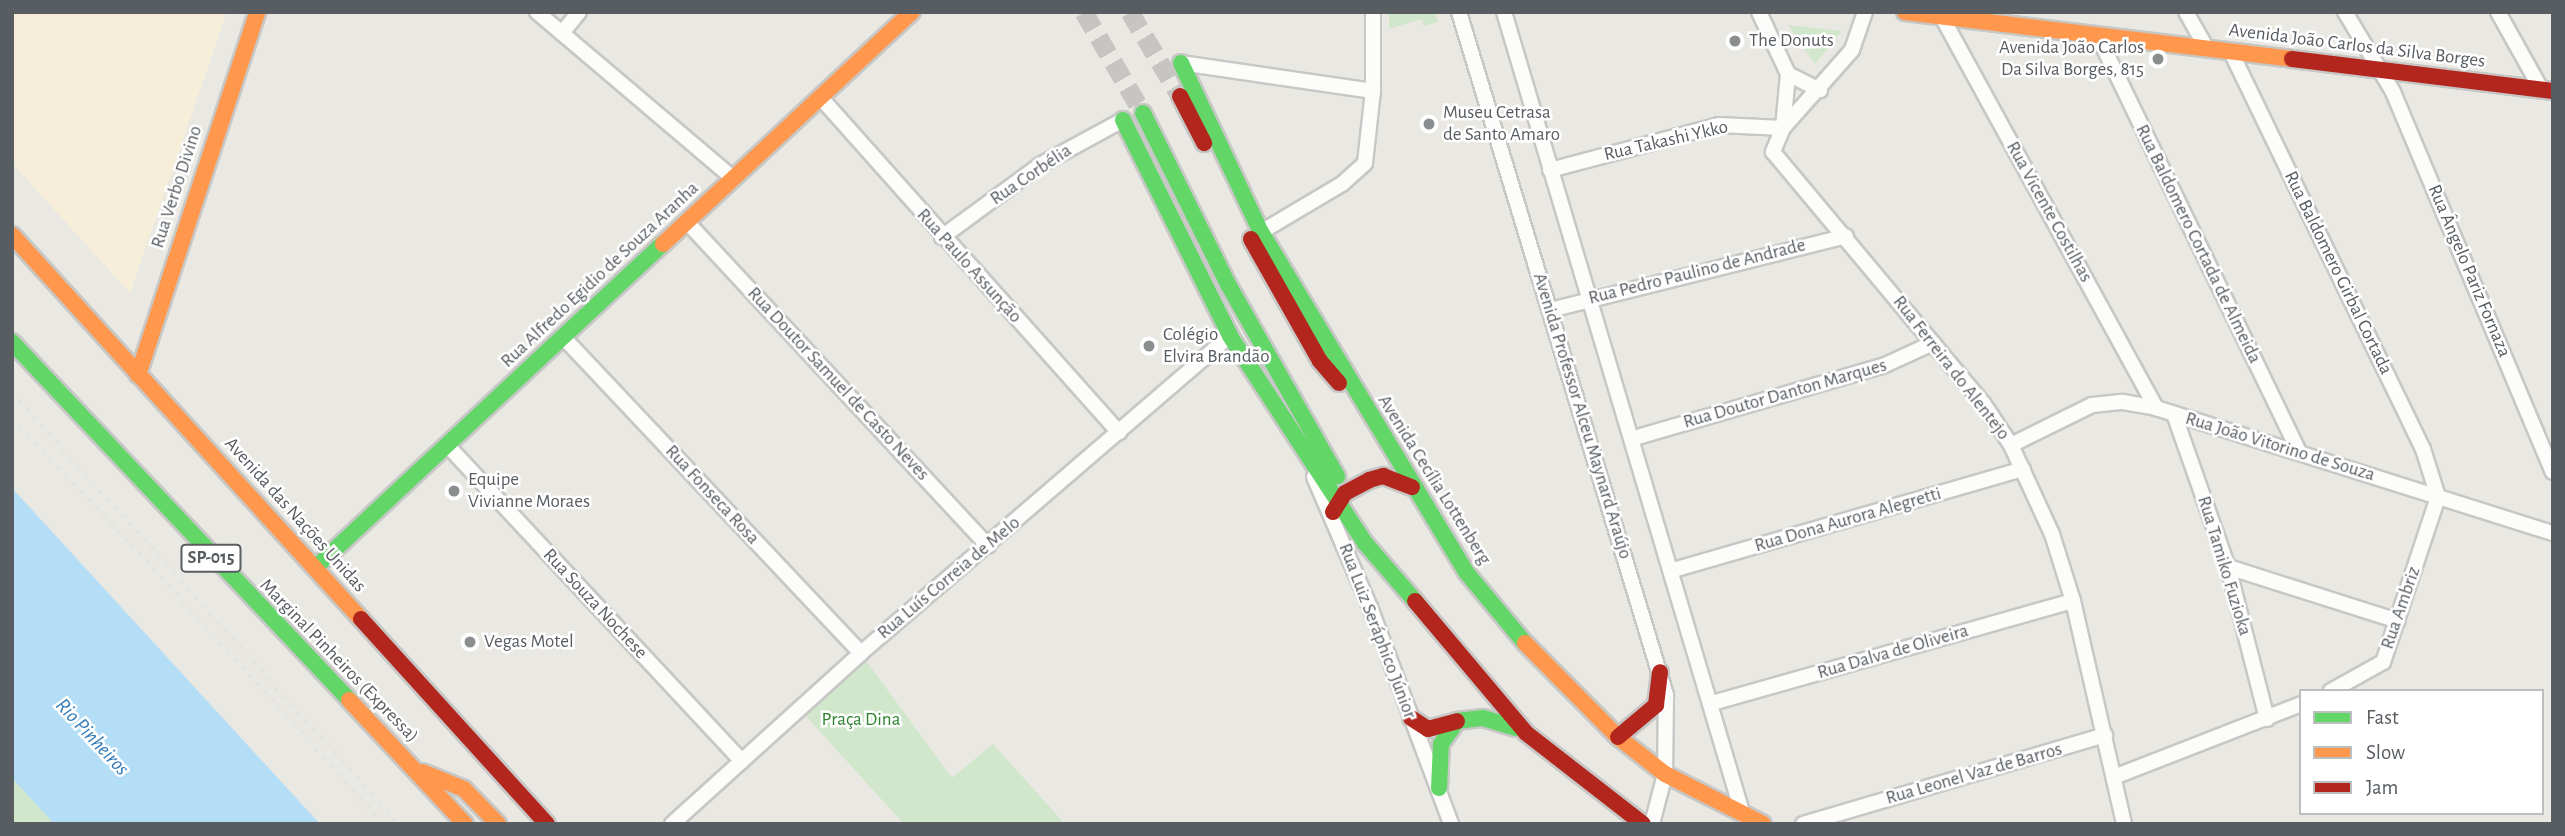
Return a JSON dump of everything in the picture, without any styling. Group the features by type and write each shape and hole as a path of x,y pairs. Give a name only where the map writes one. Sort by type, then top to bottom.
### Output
{"main road":[{"name":"Rua Verbo Divino","path":"138,375 257,12"},
{"name":"Rua Alfredo Egidio de Souza Aranha","path":"315,568 912,12"},
{"name":"Avenida João Carlos da Silva Borges","path":"1905,12 1942,17 2002,19 2098,36 2547,90"},
{"name":"Avenida Cecília Lottenberg","path":"1181,63 1261,232 1368,415 1465,572 1545,668 1618,737 1665,774 1763,824"},
{"path":"1181,96 1274,284 1320,361 1368,415"},
{"path":"1143,113 1338,503"},
{"path":"1123,120 1230,336 1366,543 1526,733 1643,824"},
{"name":"Avenida das Nações Unidas","path":"12,235 547,824"},
{"name":"Marginal Pinheiros (Expressa)","path":"12,342 261,612 415,769 465,824"},
{"path":"1338,503 1383,476 1412,487"},
{"path":"1618,737 1650,715 1656,705 1660,672"},
{"path":"1411,718 1428,729 1457,722 1499,720 1526,733"},
{"path":"1439,788 1441,744 1457,722"},
{"path":"415,769 464,789 498,824"}],"street":[{"path":"537,12 734,179"},
{"path":"562,33 579,12"},
{"path":"1261,232 1342,184 1365,163 1373,91 1373,12"},
{"name":"Avenida Professor Alceu Maynard Araújo","path":"1459,12 1660,672 1669,727 1665,774 1652,824"},
{"path":"1504,12 1550,170 1634,438 1743,815"},
{"path":"1759,12 1788,74 1783,128"},
{"path":"1783,128 1820,90 1852,50 1865,12"},
{"path":"2186,12 2207,49"},
{"name":"Rua Ângelo Pariz Fornaza","path":"2345,12 2382,71 2553,472"},
{"path":"2498,12 2547,90"},
{"name":"Rua Vicente Costilhas","path":"1942,17 2156,408"},
{"name":"Rua Baldomero Cortada de Almeida","path":"2098,36 2299,452"},
{"name":"Rua Baldomero Girbal Cortada","path":"2231,52 2423,449 2438,497"},
{"path":"1181,63 1373,91"},
{"path":"1788,74 1820,90"},
{"name":"Rua Paulo Assunção","path":"821,97 942,237 1119,433"},
{"name":"Rua Corbélia","path":"942,237 1040,165 1123,120"},
{"name":"Rua Takashi Ykko","path":"1550,170 1718,125 1783,128"},
{"name":"Rua Ferreira do Alentejo","path":"1783,128 1773,152 1983,403 2011,445 2023,469 2052,534 2073,601 2124,824"},
{"name":"Rua Doutor Samuel de Casto Neves","path":"687,222 988,546"},
{"name":"Rua Pedro Paulino de Andrade","path":"1549,310 1846,236"},
{"name":"Rua Luís Correia de Melo","path":"672,824 861,653 1230,336"},
{"name":"Rua Fonseca Rosa","path":"564,338 861,653"},
{"name":"Rua Doutor Danton Marques","path":"1634,438 1885,365 1933,343"},
{"name":"Rua João Vitorino de Souza","path":"2011,445 2103,401 2156,408 2553,533"},
{"name":"Rua Tamiko Fuzioka","path":"2174,414 2228,567 2267,719"},
{"name":"Rua Souza Nochese","path":"448,446 742,761"},
{"name":"Rua Dona Aurora Alegretti","path":"1673,570 2023,469"},
{"name":"Rua Ambriz","path":"2335,689 2380,666 2398,621 2438,497"},
{"name":"Rua Luiz Seráphico Júnior","path":"1338,503 1411,718 1451,824"},
{"path":"2228,567 2398,621"},
{"name":"Rua Dalva de Oliveira","path":"1712,703 2073,601"},
{"path":"2114,777 2299,705"},
{"name":"Rua Leonel Vaz de Barros","path":"1803,824 2105,736"}],"shaded area":[{"path":"12,12 227,12 130,293 12,163"}],"green space":[{"path":"1389,12 1435,12 1438,22 1424,26 1422,19 1389,29"},
{"path":"1788,25 1842,31 1815,64"},
{"name":"Praça Dina","path":"864,658 952,778 993,744 1065,824 904,824 803,713"},
{"path":"12,778 54,824 12,824"}],"water":[{"name":"Rio Pinheiros","path":"12,488 320,824 54,824 12,778"}],"tunnel":[{"path":"1084,12 1143,113"},
{"path":"1130,12 1180,96"}],"railway":[{"path":"12,392 399,824"},
{"path":"12,420 132,544 384,824"}],"traffic: fast":[{"path":"1181,63 1261,232 1466,572 1525,643"},
{"path":"1143,113 1229,286 1337,476"},
{"path":"1123,120 1230,336 1365,543 1415,601"},
{"path":"315,568 663,244"},
{"path":"12,342 349,700"},
{"path":"1439,788 1441,744 1457,721 1483,718 1515,728"}],"traffic: slow":[{"path":"138,375 257,12"},
{"path":"663,244 912,12"},
{"path":"1905,12 2292,59"},
{"path":"12,235 361,619"},
{"path":"1525,643 1618,737 1665,774 1763,824"},
{"path":"349,700 465,824"},
{"path":"422,772 464,789 498,824"}],"traffic: jam":[{"path":"2292,59 2553,91"},
{"path":"1180,96 1204,143"},
{"path":"1251,239 1320,361 1339,383"},
{"path":"1333,512 1345,493 1369,480 1383,476 1412,487"},
{"path":"1415,601 1526,733 1643,824"},
{"path":"361,619 547,824"},
{"path":"1618,737 1656,705 1660,672"},
{"path":"1411,718 1428,729 1457,721"}],"place":[{"name":"The Donuts","path":"1735,41"},
{"name":"Avenida João Carlos Da Silva Borges, 815","path":"2158,59"},
{"name":"Museu Cetrasa de Santo Amaro","path":"1429,124"},
{"name":"Colégio Elvira Brandão","path":"1149,346"},
{"name":"Equipe Vivianne Moraes","path":"454,491"},
{"name":"Vegas Motel","path":"470,642"}]}
